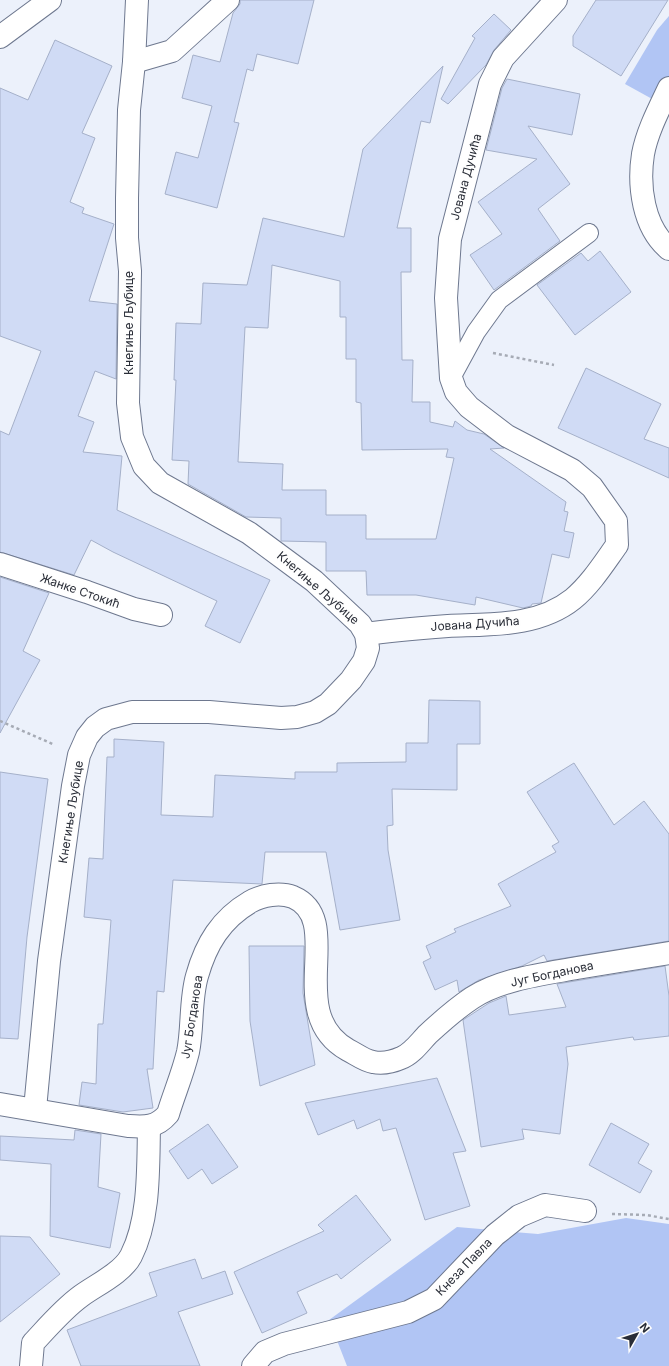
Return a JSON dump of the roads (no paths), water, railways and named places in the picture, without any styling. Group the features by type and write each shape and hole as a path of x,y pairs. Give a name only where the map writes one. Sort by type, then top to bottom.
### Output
{"street":[{"path":"0,37 50,0"},
{"name":"Кнегиње Љубице","path":"35,1109 49,961 72,794 79,755 87,737 95,727 106,719 132,712 209,712 281,718 297,717 315,712 341,691 359,670 368,648 366,634 353,616 314,581 249,533 160,483 148,470 137,451 132,437 128,404 130,271 127,238 129,110 134,62 137,0"},
{"path":"134,62 172,51 228,0"},
{"name":"Јована Дучића","path":"366,634 405,629 520,622 543,616 572,600 585,589 617,545 616,521 592,487 572,470 507,436 488,422 469,407 456,392 451,378 446,298 450,239 490,84 503,58 556,0"},
{"path":"669,88 657,113 643,154 641,182 646,213 655,234 669,249"},
{"name":"Жанке Стокић","path":"0,564 87,592 129,608 161,615"},
{"name":"Југ Богданова","path":"149,1127 157,1125 168,1114 188,1054 197,977 208,948 223,922 237,910 254,900 265,896 281,894 292,897 309,909 314,920 317,939 316,1004 322,1024 332,1037 344,1047 371,1062 386,1063 402,1058 472,998 489,989 536,975 669,953"},
{"path":"0,1104 35,1109 98,1122 149,1127 148,1186 141,1228 131,1257 108,1279 80,1296 33,1343 31,1366"},
{"name":"Кнеза Павла","path":"253,1366 265,1352 284,1344 408,1312 434,1299 495,1235 520,1216 545,1205 585,1211"}],"lane":[{"path":"451,378 476,332 499,300 589,233"}]}
